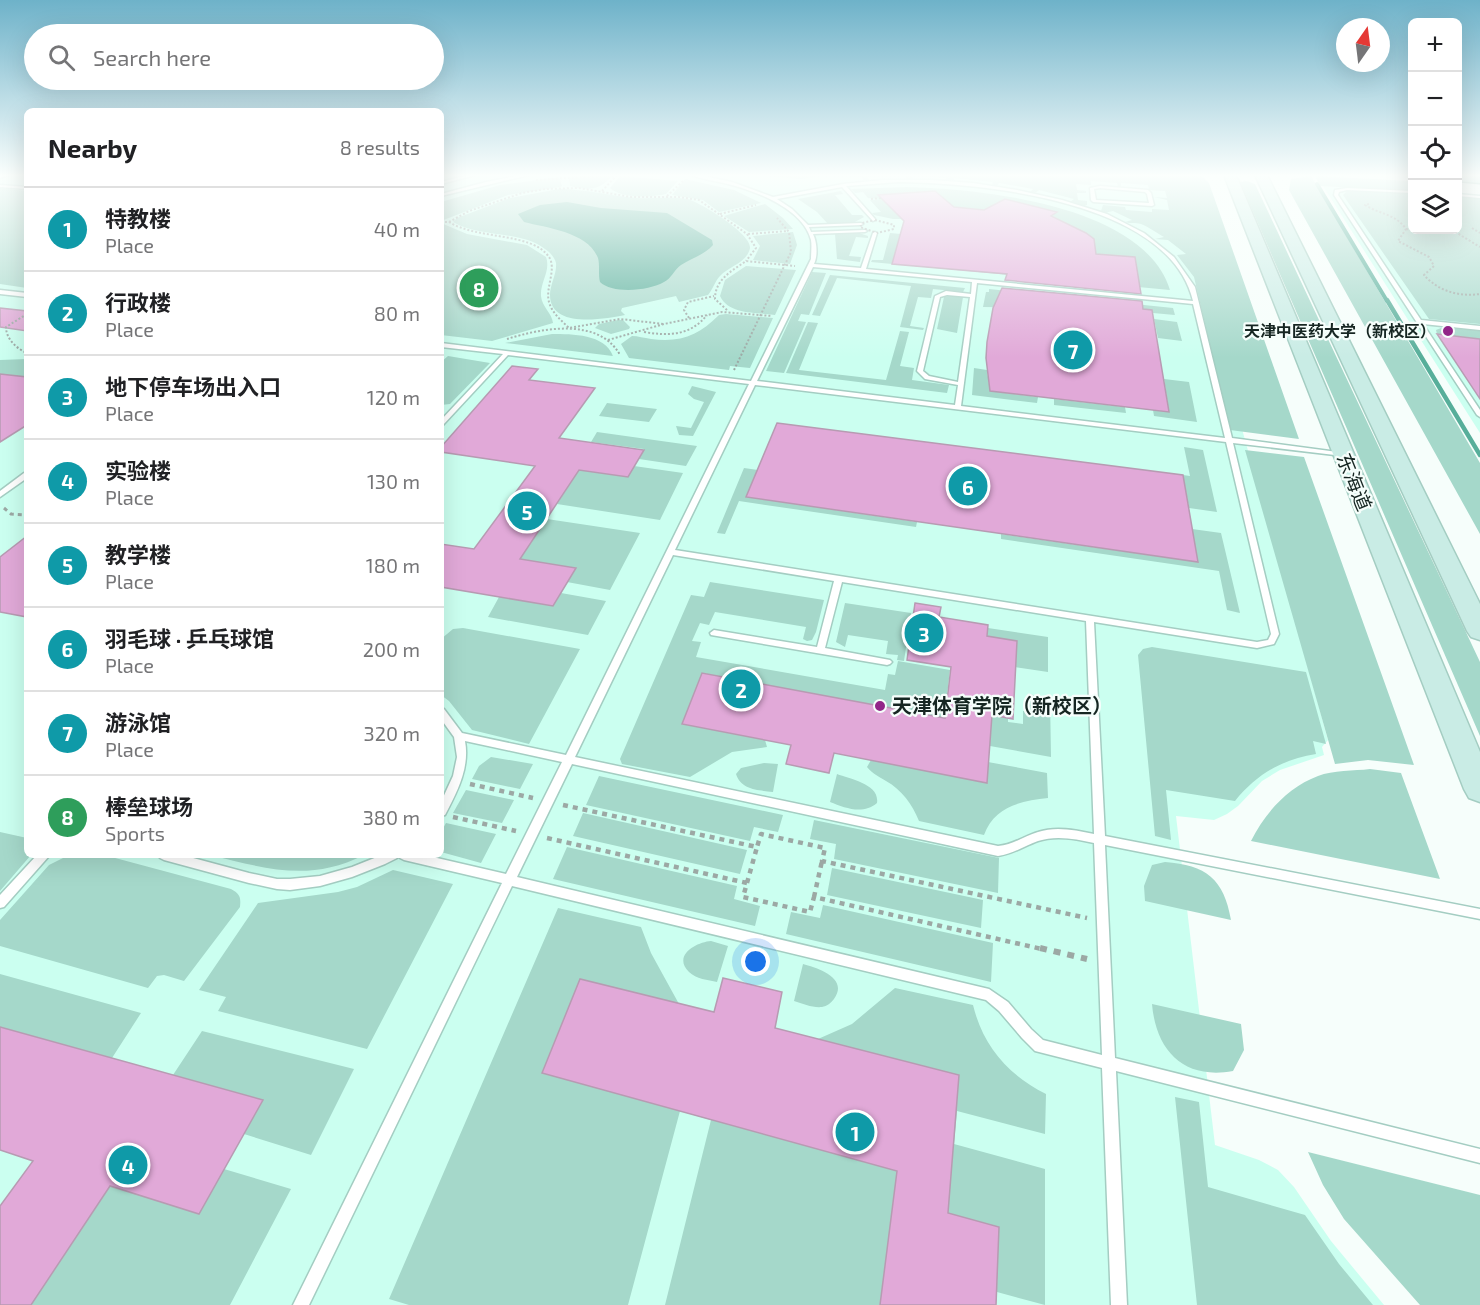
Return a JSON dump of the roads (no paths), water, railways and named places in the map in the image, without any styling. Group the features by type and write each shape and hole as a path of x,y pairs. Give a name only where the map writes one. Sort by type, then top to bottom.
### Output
{"main road":[{"name":"东海道","path":"1255,236 1480,789"},
{"path":"1290,236 1480,631"}],"lane":[{"path":"301,1305 811,267 815,247 810,236"},
{"path":"862,270 874,236"},
{"path":"669,552 1257,645 1271,642 1275,634 1188,276 1167,251 1145,236"},
{"path":"1362,236 1477,404 1480,415"},
{"path":"811,267 1195,303"},
{"path":"958,407 975,281"},
{"path":"0,292 24,295"},
{"path":"961,384 927,378 920,370 938,296 946,293 974,296"},
{"path":"1420,322 1480,328"},
{"path":"444,345 1343,454"},
{"path":"444,421 507,353"},
{"path":"0,495 24,477"},
{"path":"820,651 839,579"},
{"path":"1090,619 1107,963 1119,1305"},
{"path":"714,633 887,662"},
{"path":"444,716 459,736 463,749 462,765 457,781 444,808"},
{"path":"459,736 998,851 1009,850 1034,838 1051,834 1072,834 1480,914"},
{"path":"0,903 41,858"},
{"path":"176,858 278,884 336,876 372,866 387,858"},
{"path":"416,858 989,995 1004,1003 1027,1036 1040,1046 1480,1156"}],"waterway":[{"path":"1348,236 1387,301"},
{"path":"1387,300 1480,455"}],"place":[{"name":"棒垒球场","path":"479,288"},
{"name":"天津中医药大学（新校区）","path":"1448,331"},
{"name":"游泳馆","path":"1073,350"},
{"name":"羽毛球 · 乒乓球馆","path":"968,486"},
{"name":"教学楼","path":"527,511"},
{"name":"地下停车场出入口","path":"924,633"},
{"name":"行政楼","path":"741,689"},
{"name":"天津体育学院（新校区）","path":"880,706"},
{"name":"特教楼","path":"855,1132"},
{"name":"实验楼","path":"128,1165"}]}
